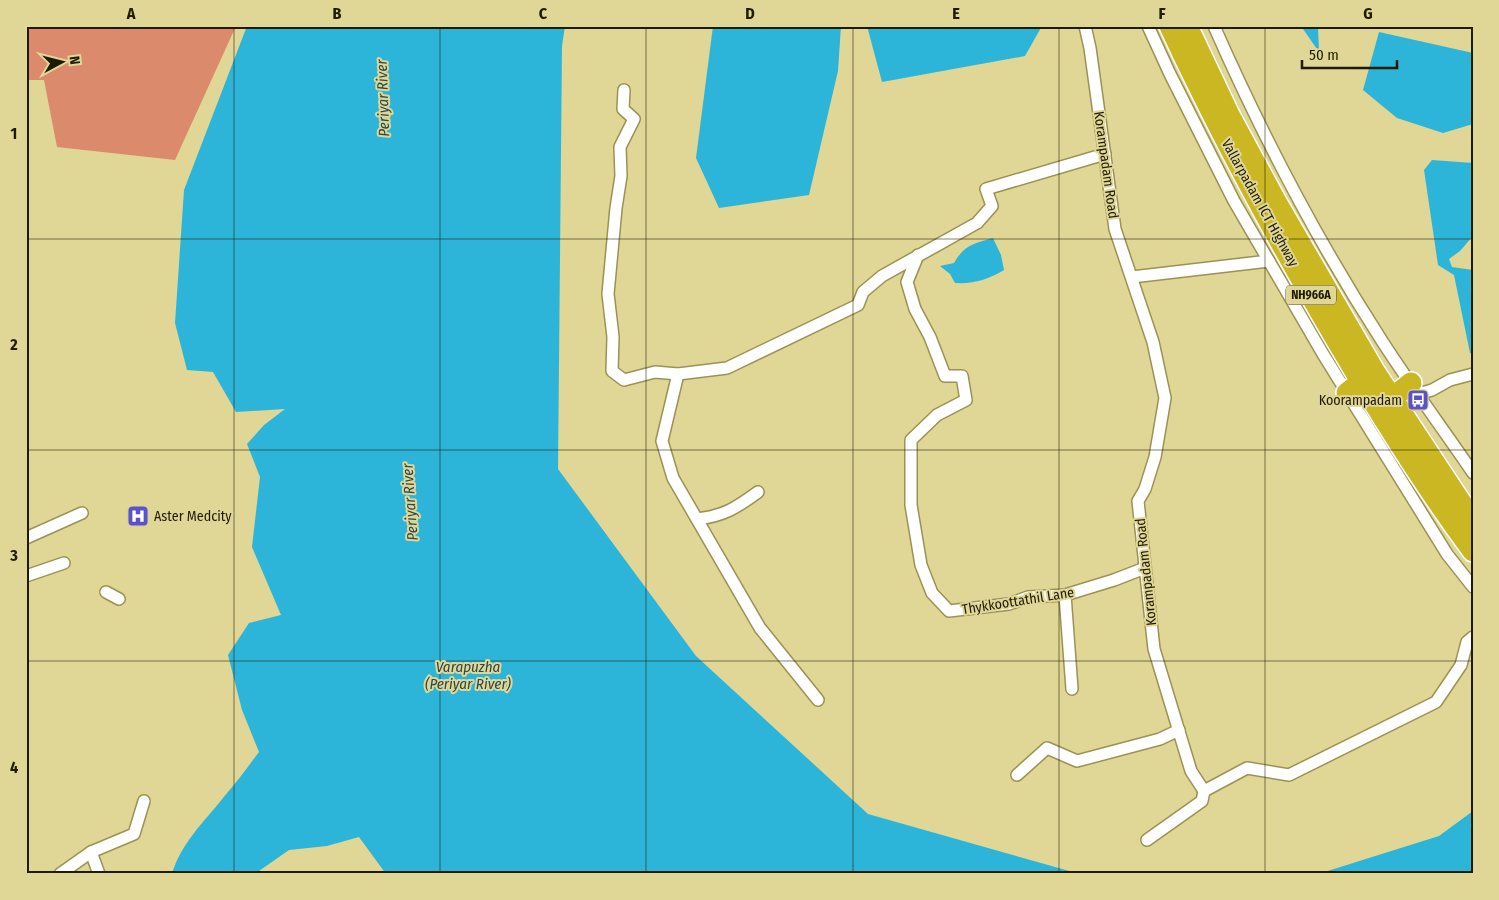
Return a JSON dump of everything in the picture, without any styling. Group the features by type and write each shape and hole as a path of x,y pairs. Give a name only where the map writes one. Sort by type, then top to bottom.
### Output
{"highway":[{"name":"Vallarpadam ICT Highway","path":"1176,27 1217,125 1354,388 1473,551"},
{"name":"Vallarpadam ICT Highway","path":"1176,27 1229,115 1276,202 1374,371 1473,521"},
{"path":"1392,398 1414,388"}],"street":[{"name":"Korampadam Road","path":"1085,26 1090,48 1115,229 1154,342 1165,398 1155,456 1145,489 1138,501 1154,649 1191,771 1204,791"},
{"path":"1148,26 1230,193 1269,261 1354,388 1447,554 1473,587"},
{"path":"1214,26 1288,180 1348,285 1414,388 1473,473"},
{"path":"624,90 623,109 634,119 620,147 621,176 608,294 614,337 612,371 624,380 656,372 678,374 727,368 858,305 863,292 882,276 977,222 992,206 986,189 1105,154"},
{"name":"Thykkoottathil Lane","path":"918,254 907,282 914,309 930,337 945,376 962,376 966,400 937,415 911,440 911,506 921,564 932,593 949,611 1009,604 1028,597 1066,595 1145,568"},
{"path":"1132,277 1269,261"},
{"path":"678,374 662,441 673,478 760,628 818,700"},
{"path":"1414,388 1432,390 1450,380 1473,374"},
{"path":"697,519 716,516 736,507 758,492"},
{"path":"26,538 82,513"},
{"path":"26,576 64,563"},
{"path":"106,592 119,599"},
{"path":"1066,595 1072,689"},
{"path":"1147,840 1202,801 1204,791 1247,768 1289,776 1436,702 1461,665 1468,642 1473,637"},
{"path":"1018,775 1048,748 1078,761 1160,739 1179,730"},
{"path":"60,874 91,852 134,834 144,800"},
{"path":"91,852 99,874"}],"shaded area":[{"path":"26,26 236,26 175,160 57,147 44,80 26,80"}],"water":[{"name":"Varapuzha (Periyar River)","path":"247,26 565,26 562,46 558,469 696,656 868,814 1080,874 386,874 359,837 327,846 289,850 257,874 172,874 187,843 259,752 242,710 228,655 249,623 281,615 252,547 260,477 247,444 264,425 285,409 236,412 213,372 187,370 175,323 184,190"},
{"path":"713,26 841,26 838,71 809,195 719,208 696,158"},
{"path":"867,26 1042,26 1025,56 882,82"},
{"path":"1301,26 1318,26 1319,52"},
{"path":"1379,32 1473,53 1473,124 1443,133 1397,118 1363,90"},
{"path":"1432,160 1473,163 1473,236 1460,251 1449,259 1452,267 1473,270 1473,353 1470,353 1454,275 1438,265 1424,170"},
{"path":"993,238 1001,255 1004,270 986,279 968,283 955,283 950,274 940,266 954,263 966,248 975,243"},
{"path":"1473,811 1473,874 1318,874 1439,836"}],"place":[{"name":"Koorampadam","path":"1418,400"},
{"name":"Aster Medcity","path":"138,516"}],"water label":[{"name":"Periyar River","path":"383,98"},
{"name":"Periyar River","path":"410,502"}]}
